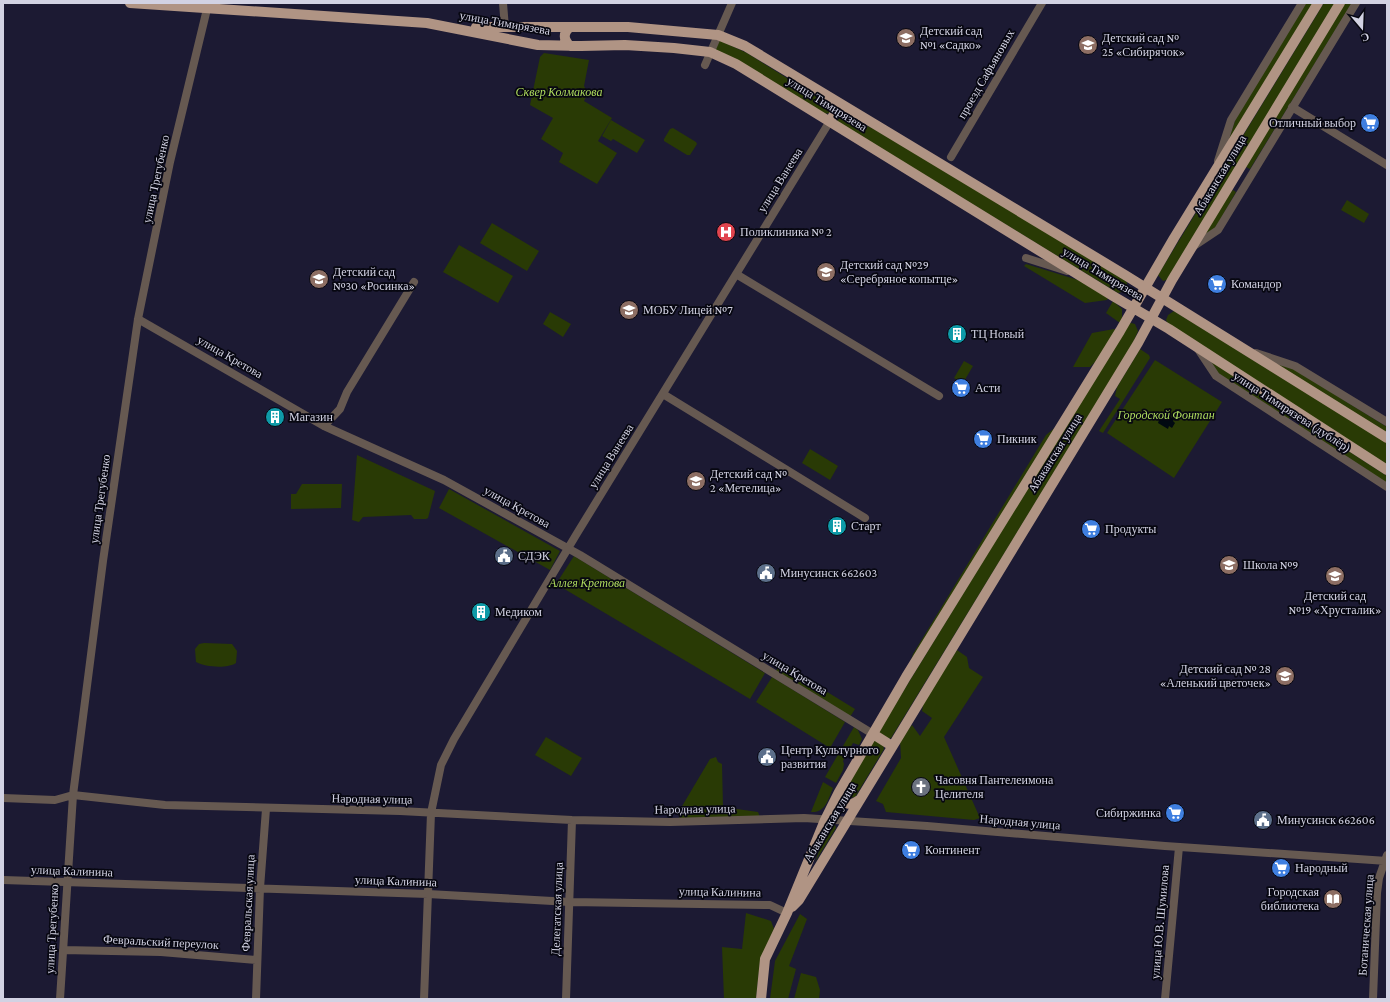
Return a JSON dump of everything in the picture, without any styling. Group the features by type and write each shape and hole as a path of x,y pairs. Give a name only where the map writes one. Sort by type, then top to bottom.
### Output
{"main road":[{"path":"130,3 427,23 452,27"},
{"name":"Абаканская улица","path":"761,999 765,959 787,913 825,820 839,792 906,677 1133,308 1214,171 1318,3"},
{"name":"Абаканская улица","path":"787,913 799,900 1138,343 1191,247 1340,3"},
{"name":"улица Тимирязева","path":"452,27 628,27 718,35 745,46 1145,287 1387,438"},
{"name":"улица Тимирязева","path":"452,27 538,45 625,45 710,52 736,64 1195,345 1387,470"},
{"path":"570,27 565,31 564,36 565,41 570,46"},
{"path":"830,121 840,104"},
{"path":"873,734 892,746"},
{"path":"839,792 842,801 845,804 852,804 859,800"}],"street":[{"path":"503,3 505,28"},
{"path":"705,65 732,3"},
{"name":"проезд Сафьяновых","path":"951,157 1042,3"},
{"path":"1214,171 1232,120 1302,3"},
{"path":"1191,247 1218,230 1356,3"},
{"name":"улица Трегубенко","path":"60,999 66,882 73,796 103,561 138,319 170,162 207,9"},
{"path":"1292,107 1387,165"},
{"name":"улица Ванеева","path":"424,999 431,813 441,766 454,739 568,549 830,121"},
{"path":"1026,258 1082,276"},
{"path":"736,274 939,396"},
{"path":"324,426 340,409 347,392 414,282"},
{"name":"улица Кретова","path":"138,319 324,426 444,480 580,555 873,734"},
{"name":"улица Тимирязева (дублёр)","path":"1195,345 1216,376 1387,488"},
{"path":"1247,350 1295,366 1387,422"},
{"path":"663,394 865,518"},
{"name":"Народная улица","path":"3,798 54,800 73,796 165,805 431,813 572,820 670,822 804,818 847,820 1179,847 1386,859"},
{"name":"Февральская улица","path":"256,999 260,888 266,809"},
{"name":"Делегатская улица","path":"566,999 572,820"},
{"name":"улица Ю.В. Шумилова","path":"1165,999 1179,847"},
{"name":"Ботаническая улица","path":"1373,999 1378,892 1386,859"},
{"name":"улица Калинина","path":"3,880 428,894 570,902 770,905 787,913"},
{"name":"Февральский переулок","path":"63,950 161,952 257,960"}],"green space":[{"path":"1306,3 1315,3 1225,150 1236,118"},
{"path":"1324,3 1335,3 1167,280 1163,281 1158,275"},
{"path":"1343,3 1352,3 1250,169 1246,167"},
{"path":"718,41 747,53 830,105 832,107 830,113 824,114 717,51 715,48"},
{"name":"Сквер Колмакова","path":"544,53 589,60 584,86 588,93 584,101 612,118 598,141 617,153 597,184 559,162 563,153 541,139 553,118 530,105 540,57"},
{"path":"841,112 844,112 874,129 1126,280 1128,287 1125,291 1118,293 1113,290 838,122 837,119"},
{"path":"611,120 645,140 637,153 613,139 611,141 602,136"},
{"path":"673,128 696,142 697,144 690,155 687,155 664,141 670,129"},
{"path":"1233,190 1236,192 1216,227 1199,240 1224,198"},
{"path":"1347,200 1369,214 1364,223 1341,210"},
{"path":"492,223 539,251 527,271 480,243"},
{"path":"459,245 513,276 498,303 443,272"},
{"path":"1026,264 1078,280 1108,298 1107,300 1085,303 1024,266"},
{"path":"1113,301 1122,309 1122,318 1120,323 1106,313"},
{"path":"1174,311 1387,443 1387,467 1168,324 1166,320 1168,315"},
{"path":"550,312 571,324 563,337 543,324"},
{"path":"1128,324 1135,324 1138,331 1132,345 891,738 887,739 880,735 879,731"},
{"path":"1114,329 1116,330 1097,360 1090,367 1073,367 1092,333"},
{"path":"1140,349 1149,355 1150,358 1103,433 1099,431 1120,399 1115,396 1117,387"},
{"path":"1207,359 1283,408 1290,417 1288,420 1298,426 1300,423 1310,426 1387,476 1387,486 1221,378"},
{"path":"1264,359 1292,368 1387,427 1387,435"},
{"name":"Городской Фонтан","path":"1155,360 1222,402 1174,478 1107,433"},
{"path":"964,361 973,366 963,383 954,378"},
{"path":"1057,426 910,664 913,654 1046,435"},
{"path":"810,449 838,466 830,480 802,463"},
{"path":"357,455 435,491 428,518 414,519 411,515 363,517 359,522 352,520"},
{"path":"302,484 342,484 341,508 291,509 291,494 296,494"},
{"path":"449,489 560,551 550,570 439,508"},
{"name":"Аллея Кретова","path":"574,556 765,673 750,699 556,584"},
{"path":"199,644 232,644 237,651 236,663 216,667 196,662 195,649"},
{"path":"957,650 967,657 969,668 983,677 944,737 980,818 974,820 886,812 883,804 876,801 901,758 900,740 912,725 920,736 932,718 922,711 924,700"},
{"path":"780,663 855,709 850,717 776,671"},
{"path":"772,677 845,722 830,748 756,702"},
{"path":"854,727 858,730 862,739 859,745 853,743 843,761 843,770 836,783 825,777"},
{"path":"546,737 582,758 571,776 535,755"},
{"path":"876,740 883,744 884,749 855,797 849,798 844,793 872,742"},
{"path":"716,757 718,762 722,764 723,807 758,812 760,817 680,820 678,813 710,759"},
{"path":"823,782 833,788 828,801 820,810 811,812"},
{"path":"831,825 835,825 836,828 815,862 826,832"},
{"path":"746,913 771,921 774,929 760,962 756,999 724,999 722,947 742,949"},
{"path":"800,914 807,919 789,966 796,969 788,999 770,999 775,961"},
{"path":"801,973 816,977 820,990 819,999 794,999"}],"shaded area":[{"path":"1164,413 1174,419 1173,421 1175,423 1172,428 1169,426 1168,429 1158,423 1159,420 1157,419 1160,414 1163,415"}],"place":[{"name":"Детский сад №1 «Cадко»","path":"906,38"},
{"name":"Детский сад № 25 «Сибирячок»","path":"1088,45"},
{"name":"Отличный выбор","path":"1370,123"},
{"name":"Поликлиника № 2","path":"726,232"},
{"name":"Детский сад №29 «Серебряное копытце»","path":"826,272"},
{"name":"Детский сад №30 «Росинка»","path":"319,279"},
{"name":"Командор","path":"1217,284"},
{"name":"МОБУ Лицей №7","path":"629,310"},
{"name":"ТЦ Новый","path":"957,334"},
{"name":"Асти","path":"961,388"},
{"name":"Магазин","path":"275,417"},
{"name":"Пикник","path":"983,439"},
{"name":"Детский сад № 2 «Метелица»","path":"696,481"},
{"name":"Старт","path":"837,526"},
{"name":"Продукты","path":"1091,529"},
{"name":"СДЭК","path":"504,556"},
{"name":"Школа №9","path":"1229,565"},
{"name":"Минусинск 662603","path":"766,573"},
{"name":"Детский сад №19 «Хрусталик»","path":"1335,576"},
{"name":"Медиком","path":"481,612"},
{"name":"Детский сад № 28 «Аленький цветочек»","path":"1285,676"},
{"name":"Центр Культурного развития","path":"767,757"},
{"name":"Часовня Пантелеимона Целителя","path":"921,787"},
{"name":"Сибиржинка","path":"1175,813"},
{"name":"Минусинск 662606","path":"1263,820"},
{"name":"Континент","path":"911,850"},
{"name":"Народный","path":"1281,868"},
{"name":"Городская библиотека","path":"1333,899"}]}
